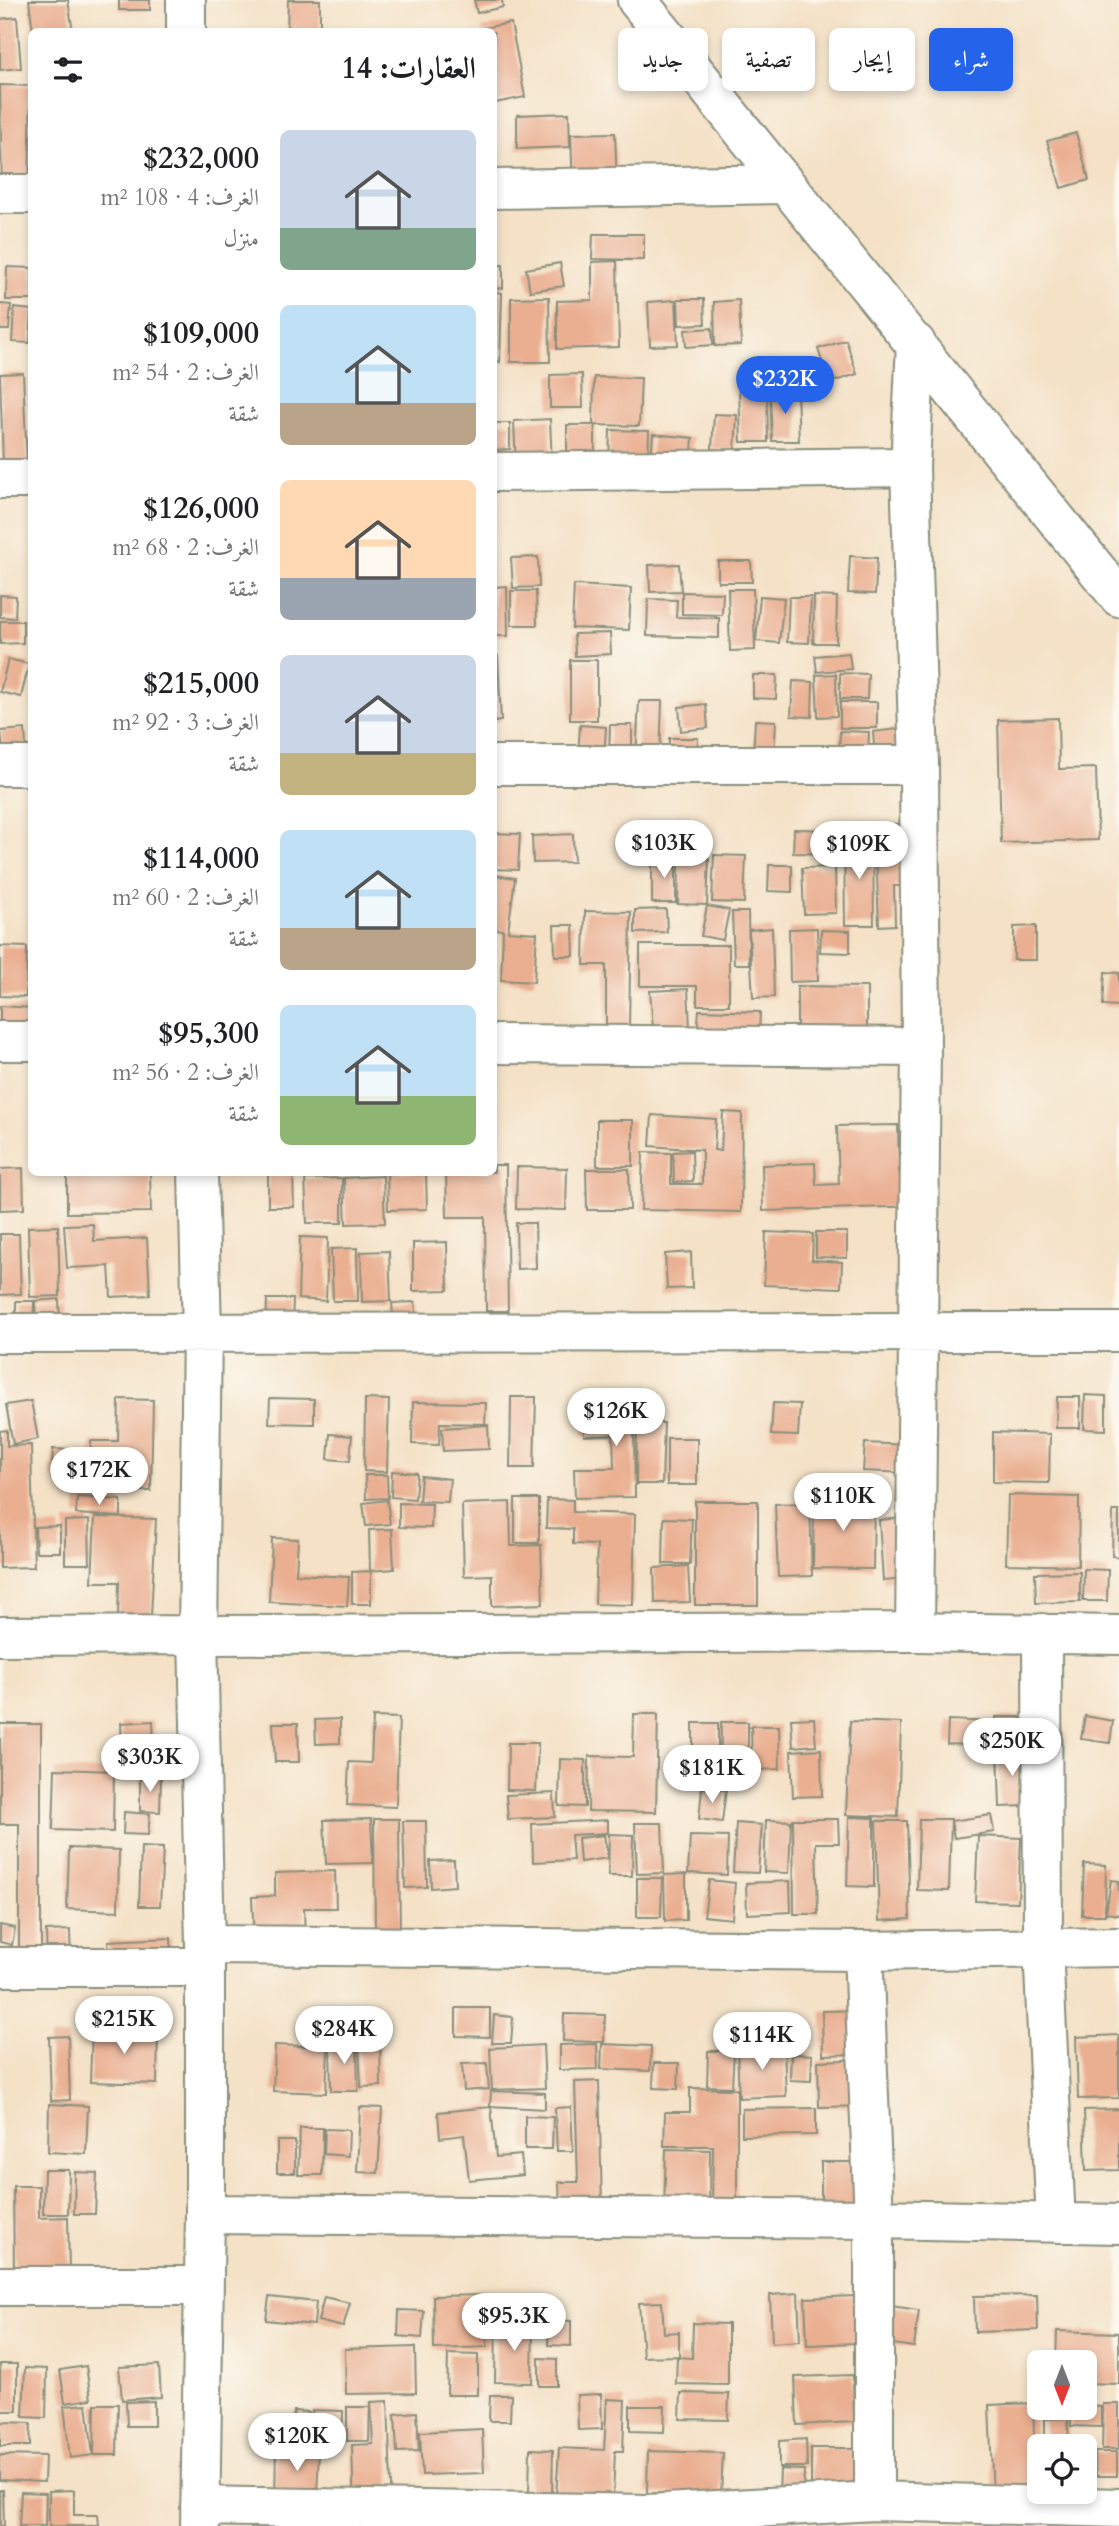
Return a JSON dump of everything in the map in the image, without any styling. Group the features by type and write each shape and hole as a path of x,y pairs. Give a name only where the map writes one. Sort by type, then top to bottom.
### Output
{"street":[{"path":"186,0 186,28"},
{"path":"637,0 1119,597"},
{"path":"497,189 785,184"},
{"path":"0,194 28,194"},
{"path":"915,1632 921,1047 919,765 910,467 916,343"},
{"path":"497,472 910,467"},
{"path":"0,479 28,479"},
{"path":"497,765 919,765"},
{"path":"0,766 28,766"},
{"path":"0,1041 28,1041"},
{"path":"497,1044 921,1047"},
{"path":"198,1176 202,1332 198,1634 205,1956 205,2214 200,2516 648,2520 874,2501 1026,2516 1119,2508"},
{"path":"0,1333 1119,1332"},
{"path":"0,1636 915,1632 1119,1634"},
{"path":"1042,1633 1043,1947 1056,2223"},
{"path":"0,1967 205,1956 1119,1947"},
{"path":"863,1951 874,2219 874,2501"},
{"path":"205,2214 874,2219 1119,2224"},
{"path":"0,2286 204,2286"}],"building":[{"path":"29,0 68,0 72,28 32,28"},
{"path":"119,0 150,0 150,10 119,10"},
{"path":"288,0 320,0 320,28 287,28"},
{"path":"474,0 502,0 503,7 477,13"},
{"path":"17,17 21,68 0,70 0,19"},
{"path":"511,23 525,97 497,103 497,28 482,28"},
{"path":"0,85 28,86 28,194 2,193"},
{"path":"569,113 570,147 517,149 517,115"},
{"path":"615,133 617,187 573,188 571,134"},
{"path":"1076,133 1089,180 1061,188 1047,141"},
{"path":"593,234 644,234 644,260 592,259"},
{"path":"617,261 619,347 557,349 557,301 592,300 592,262"},
{"path":"560,263 564,286 530,291 526,269"},
{"path":"497,265 503,265 503,288 497,289"},
{"path":"7,267 28,268 28,300 6,300"},
{"path":"497,292 502,293 500,362 497,362"},
{"path":"549,297 550,362 511,362 511,298"},
{"path":"678,299 704,299 705,324 679,325"},
{"path":"676,300 678,345 650,346 648,302"},
{"path":"739,300 741,345 715,346 714,302"},
{"path":"0,304 11,305 9,330 0,330"},
{"path":"14,308 28,310 28,343 12,342"},
{"path":"712,328 713,345 686,347 685,330"},
{"path":"846,340 857,374 829,383 818,349"},
{"path":"23,373 27,463 3,464 0,374"},
{"path":"582,374 583,408 550,408 550,375"},
{"path":"594,377 641,378 639,426 595,425 595,455 567,455 567,425 593,425"},
{"path":"767,389 768,442 741,442 739,390"},
{"path":"797,391 799,441 772,441 770,393"},
{"path":"714,414 737,415 735,451 712,449"},
{"path":"550,419 552,465 516,467 514,421"},
{"path":"497,423 510,423 510,449 497,450"},
{"path":"610,430 649,431 648,462 609,461"},
{"path":"653,434 693,438 691,463 651,460"},
{"path":"850,556 877,558 875,594 848,593"},
{"path":"538,557 539,587 513,588 511,558"},
{"path":"718,561 751,561 752,582 718,582"},
{"path":"679,564 681,591 650,592 649,565"},
{"path":"574,585 631,588 629,630 572,628"},
{"path":"507,586 508,636 497,636 497,587"},
{"path":"728,589 753,589 755,650 730,651"},
{"path":"511,591 536,591 537,625 511,625"},
{"path":"682,592 723,593 722,615 682,614"},
{"path":"0,595 16,596 15,618 0,617"},
{"path":"760,596 784,598 779,643 756,641"},
{"path":"814,596 837,597 836,643 813,643"},
{"path":"789,597 811,597 809,643 787,642"},
{"path":"648,599 677,600 676,617 719,618 719,638 647,636"},
{"path":"0,621 23,621 23,643 0,644"},
{"path":"610,633 611,654 575,656 574,634"},
{"path":"849,653 851,669 817,672 815,656"},
{"path":"497,656 501,721 497,722"},
{"path":"8,659 28,664 21,697 0,692"},
{"path":"570,660 597,660 597,720 570,720"},
{"path":"840,673 868,674 867,699 840,699"},
{"path":"836,674 837,716 818,717 816,675"},
{"path":"753,675 777,675 776,699 753,698"},
{"path":"793,681 813,682 812,717 791,716"},
{"path":"639,701 662,701 660,759 636,758"},
{"path":"840,702 877,702 877,728 840,728"},
{"path":"706,704 708,728 681,731 679,707"},
{"path":"1058,718 1059,769 1096,768 1098,840 1001,843 998,720"},
{"path":"755,720 776,721 774,758 753,757"},
{"path":"580,725 606,727 604,758 578,756"},
{"path":"610,725 632,725 632,758 609,757"},
{"path":"906,728 909,754 875,758 873,732"},
{"path":"25,729 27,760 4,762 1,731"},
{"path":"840,731 869,732 868,756 839,755"},
{"path":"669,738 698,738 697,760 669,759"},
{"path":"916,823 917,886 894,886 895,925 879,926 875,825"},
{"path":"794,829 836,830 835,854 793,853"},
{"path":"497,833 520,834 518,870 497,869"},
{"path":"573,834 574,862 533,863 532,836"},
{"path":"873,837 874,925 845,925 844,838"},
{"path":"714,855 746,856 744,903 712,902"},
{"path":"652,857 676,857 676,903 652,903"},
{"path":"679,858 709,858 707,905 678,904"},
{"path":"769,865 792,865 792,892 768,891"},
{"path":"835,867 836,913 804,914 802,868"},
{"path":"497,875 515,878 508,931 537,933 534,982 501,980 503,930 497,929"},
{"path":"707,906 729,910 723,940 701,936"},
{"path":"666,909 667,932 635,933 635,910"},
{"path":"585,911 631,912 629,1028 606,1028 606,965 584,965"},
{"path":"732,912 748,912 749,964 734,964"},
{"path":"554,925 573,925 574,956 555,956"},
{"path":"1036,926 1036,960 1014,960 1014,927"},
{"path":"772,928 774,997 753,998 749,930"},
{"path":"817,928 818,981 790,982 789,929"},
{"path":"821,930 850,931 850,953 820,952"},
{"path":"640,945 729,945 729,1005 697,1005 697,986 640,986"},
{"path":"0,946 27,947 26,997 0,996"},
{"path":"1105,972 1119,973 1119,1006 1103,1005"},
{"path":"797,986 867,987 867,1033 797,1032"},
{"path":"688,989 690,1027 653,1029 650,991"},
{"path":"0,1006 28,1008 28,1034 0,1032"},
{"path":"699,1010 760,1012 759,1034 697,1032"},
{"path":"723,1112 742,1113 741,1212 641,1210 643,1152 671,1153 671,1184 702,1184 702,1150 650,1146 652,1115 716,1119 714,1150 721,1151"},
{"path":"597,1120 633,1120 633,1166 597,1166"},
{"path":"898,1125 899,1172 921,1171 921,1206 763,1211 762,1165 815,1163 816,1185 839,1184 837,1126"},
{"path":"692,1151 693,1181 674,1182 673,1152"},
{"path":"497,1165 506,1165 508,1311 486,1311 485,1217 447,1217 446,1176 497,1176"},
{"path":"517,1167 567,1168 566,1210 516,1209"},
{"path":"23,1168 24,1209 0,1210 0,1169"},
{"path":"586,1169 629,1169 630,1210 587,1210"},
{"path":"67,1176 150,1176 151,1212 67,1213"},
{"path":"268,1176 293,1176 294,1207 268,1207"},
{"path":"383,1176 385,1223 346,1224 344,1178"},
{"path":"387,1176 426,1176 427,1209 388,1210"},
{"path":"342,1178 342,1223 307,1223 305,1179"},
{"path":"516,1223 535,1223 536,1268 517,1269"},
{"path":"93,1224 94,1241 147,1238 150,1295 111,1297 109,1266 67,1268 64,1225"},
{"path":"58,1226 60,1296 30,1297 28,1227"},
{"path":"766,1232 813,1234 812,1260 842,1262 841,1288 764,1285"},
{"path":"816,1232 847,1232 847,1258 816,1257"},
{"path":"0,1234 19,1234 21,1294 0,1295"},
{"path":"300,1237 328,1238 326,1301 298,1299"},
{"path":"447,1242 448,1290 413,1291 413,1243"},
{"path":"357,1248 358,1301 333,1301 331,1249"},
{"path":"389,1251 391,1301 362,1302 361,1252"},
{"path":"691,1252 692,1288 667,1289 665,1254"},
{"path":"59,1299 60,1328 36,1329 35,1301"},
{"path":"267,1299 293,1299 292,1326 266,1326"},
{"path":"16,1301 34,1301 33,1326 16,1326"},
{"path":"415,1302 417,1326 394,1327 392,1303"},
{"path":"613,1393 654,1393 655,1419 634,1420 635,1497 575,1498 574,1468 614,1468 613,1435 584,1436 583,1419 612,1418 613,1426"},
{"path":"1085,1395 1106,1396 1106,1430 1084,1429"},
{"path":"511,1397 536,1397 534,1468 510,1468"},
{"path":"1057,1397 1080,1397 1080,1428 1056,1428"},
{"path":"270,1398 314,1399 314,1424 269,1423"},
{"path":"119,1399 153,1400 151,1491 90,1490 91,1441 118,1441"},
{"path":"365,1399 389,1400 387,1472 364,1471"},
{"path":"31,1401 38,1439 13,1444 6,1405"},
{"path":"413,1402 486,1403 485,1424 440,1423 439,1445 412,1444"},
{"path":"773,1403 800,1404 798,1436 771,1435"},
{"path":"637,1423 664,1423 662,1484 636,1484"},
{"path":"488,1425 489,1449 443,1451 442,1428"},
{"path":"7,1430 7,1446 31,1445 34,1567 0,1568 0,1431"},
{"path":"993,1432 1050,1434 1049,1483 993,1482"},
{"path":"330,1434 352,1436 350,1461 328,1459"},
{"path":"667,1438 697,1438 697,1485 667,1485"},
{"path":"865,1443 908,1445 906,1473 863,1471"},
{"path":"53,1449 72,1450 71,1479 51,1478"},
{"path":"392,1471 417,1473 415,1499 391,1497"},
{"path":"365,1475 387,1475 388,1498 366,1499"},
{"path":"421,1476 450,1479 448,1502 419,1501"},
{"path":"1008,1495 1079,1497 1078,1566 1006,1564"},
{"path":"77,1497 121,1500 121,1517 76,1514"},
{"path":"814,1497 874,1498 873,1569 813,1568"},
{"path":"515,1499 539,1499 539,1543 515,1543"},
{"path":"547,1499 573,1500 573,1512 635,1514 633,1605 595,1604 597,1545 573,1544 573,1529 546,1528"},
{"path":"387,1500 390,1524 366,1526 363,1503"},
{"path":"695,1501 758,1501 758,1605 695,1605"},
{"path":"510,1502 511,1546 541,1545 543,1604 492,1606 492,1575 464,1576 462,1504"},
{"path":"399,1503 432,1504 431,1528 399,1527"},
{"path":"810,1503 812,1576 778,1577 775,1504"},
{"path":"1113,1511 1119,1511 1119,1557 1112,1556"},
{"path":"95,1517 156,1519 151,1617 118,1616 119,1582 92,1582"},
{"path":"664,1518 692,1519 690,1564 663,1564"},
{"path":"904,1518 909,1579 883,1581 879,1520"},
{"path":"89,1520 90,1564 65,1564 65,1521"},
{"path":"60,1526 60,1552 36,1552 35,1527"},
{"path":"392,1529 394,1569 370,1571 369,1530"},
{"path":"272,1538 298,1539 296,1574 349,1577 347,1606 269,1602"},
{"path":"688,1566 690,1602 655,1603 654,1568"},
{"path":"1084,1569 1108,1570 1107,1601 1083,1601"},
{"path":"371,1571 371,1604 352,1604 352,1572"},
{"path":"1080,1572 1080,1602 1036,1603 1035,1573"},
{"path":"634,1714 658,1714 656,1812 588,1811 589,1756 633,1757"},
{"path":"1085,1716 1113,1721 1110,1743 1081,1739"},
{"path":"373,1717 399,1718 396,1807 347,1805 349,1762 371,1763"},
{"path":"996,1717 1020,1717 1021,1745 997,1746"},
{"path":"814,1718 816,1745 793,1747 791,1719"},
{"path":"340,1719 340,1743 316,1744 315,1720"},
{"path":"948,1720 994,1722 993,1746 947,1744"},
{"path":"153,1721 154,1749 122,1749 121,1723"},
{"path":"850,1721 901,1723 898,1817 846,1815"},
{"path":"721,1722 748,1722 748,1769 720,1769"},
{"path":"273,1723 298,1723 299,1762 275,1762"},
{"path":"693,1723 718,1723 718,1767 693,1767"},
{"path":"0,1724 41,1724 41,1965 19,1965 19,1824 0,1824"},
{"path":"751,1726 779,1726 780,1769 752,1770"},
{"path":"508,1743 538,1743 536,1791 507,1790"},
{"path":"821,1749 822,1796 793,1797 791,1751"},
{"path":"1024,1749 1027,1806 1000,1807 998,1751"},
{"path":"560,1759 585,1760 585,1807 559,1806"},
{"path":"55,1769 114,1771 113,1832 53,1830"},
{"path":"140,1776 161,1776 160,1812 140,1811"},
{"path":"702,1788 726,1790 722,1822 699,1819"},
{"path":"554,1793 555,1817 508,1819 506,1795"},
{"path":"124,1812 150,1814 148,1835 123,1834"},
{"path":"991,1815 994,1832 954,1838 951,1821"},
{"path":"849,1817 874,1818 874,1887 847,1886"},
{"path":"371,1819 373,1863 326,1864 324,1820"},
{"path":"374,1819 399,1819 400,1936 375,1936"},
{"path":"793,1819 838,1819 839,1843 816,1843 818,1914 794,1914"},
{"path":"919,1819 951,1819 949,1891 917,1890"},
{"path":"608,1820 608,1833 571,1835 573,1860 533,1862 532,1824"},
{"path":"766,1820 791,1821 789,1873 764,1872"},
{"path":"403,1821 426,1821 427,1887 405,1888"},
{"path":"876,1821 907,1821 910,1919 879,1921"},
{"path":"635,1823 662,1823 664,1873 637,1874"},
{"path":"736,1823 762,1825 758,1873 733,1872"},
{"path":"609,1834 633,1835 632,1876 608,1876"},
{"path":"604,1835 608,1858 580,1862 578,1838"},
{"path":"690,1836 728,1837 727,1875 688,1873"},
{"path":"978,1836 1021,1838 1018,1902 975,1901"},
{"path":"141,1847 163,1848 160,1906 139,1906"},
{"path":"69,1848 119,1850 118,1911 67,1909"},
{"path":"454,1860 455,1886 431,1888 430,1861"},
{"path":"1084,1864 1106,1865 1105,1915 1082,1915"},
{"path":"335,1871 336,1908 304,1908 305,1942 254,1944 252,1897 275,1896 275,1873"},
{"path":"686,1874 686,1920 665,1921 664,1875"},
{"path":"637,1878 662,1878 661,1917 637,1917"},
{"path":"709,1880 735,1883 732,1919 704,1916"},
{"path":"1111,1880 1119,1881 1119,1915 1106,1913"},
{"path":"790,1881 791,1912 747,1914 746,1883"},
{"path":"0,1925 15,1928 12,1945 0,1942"},
{"path":"70,1930 71,1963 47,1964 46,1931"},
{"path":"171,1938 172,1962 109,1965 108,1941"},
{"path":"456,2008 490,2008 490,2037 456,2036"},
{"path":"867,2010 867,2054 823,2055 822,2011"},
{"path":"564,2014 605,2015 604,2042 563,2041"},
{"path":"494,2015 513,2017 511,2043 492,2043"},
{"path":"92,2028 158,2030 157,2084 90,2082"},
{"path":"1119,2035 1119,2098 1078,2099 1076,2037"},
{"path":"68,2036 70,2100 51,2101 49,2037"},
{"path":"380,2041 381,2086 361,2087 359,2042"},
{"path":"330,2042 357,2042 358,2091 331,2091"},
{"path":"597,2044 598,2069 559,2070 559,2045"},
{"path":"602,2044 651,2046 650,2071 601,2069"},
{"path":"275,2045 328,2047 326,2093 273,2091"},
{"path":"543,2045 545,2088 492,2090 490,2048"},
{"path":"784,2047 786,2096 739,2098 737,2049"},
{"path":"708,2051 734,2051 732,2087 707,2086"},
{"path":"791,2054 812,2055 811,2081 790,2080"},
{"path":"871,2059 873,2106 819,2107 818,2061"},
{"path":"487,2063 489,2089 464,2091 462,2064"},
{"path":"654,2063 679,2063 678,2089 653,2088"},
{"path":"599,2081 602,2208 560,2208 559,2182 578,2182 575,2082"},
{"path":"690,2088 737,2089 737,2208 712,2208 713,2146 664,2146 665,2112 690,2112"},
{"path":"491,2091 545,2093 545,2109 490,2106"},
{"path":"49,2104 88,2106 86,2154 48,2152"},
{"path":"360,2107 382,2108 378,2173 357,2172"},
{"path":"491,2107 496,2157 521,2155 523,2175 469,2180 464,2135 440,2138 438,2112"},
{"path":"571,2107 573,2151 557,2151 555,2108"},
{"path":"816,2108 816,2135 742,2136 742,2109"},
{"path":"1119,2109 1119,2170 1086,2171 1084,2110"},
{"path":"525,2116 553,2117 552,2149 525,2149"},
{"path":"300,2128 323,2128 322,2175 298,2175"},
{"path":"325,2129 349,2130 348,2156 324,2154"},
{"path":"277,2141 295,2141 295,2173 277,2173"},
{"path":"666,2149 710,2150 709,2210 664,2208"},
{"path":"821,2162 870,2162 871,2207 821,2208"},
{"path":"44,2170 69,2170 68,2214 43,2214"},
{"path":"75,2172 97,2173 95,2214 74,2214"},
{"path":"13,2186 39,2186 39,2218 68,2217 69,2273 14,2273"},
{"path":"798,2293 800,2341 772,2343 770,2295"},
{"path":"485,2295 487,2347 434,2349 433,2296"},
{"path":"1037,2295 1038,2330 975,2332 974,2296"},
{"path":"855,2296 856,2343 807,2345 805,2298"},
{"path":"269,2297 316,2302 314,2325 266,2320"},
{"path":"324,2297 350,2303 343,2327 318,2321"},
{"path":"662,2302 664,2333 679,2332 679,2356 643,2357 639,2303"},
{"path":"891,2306 919,2310 914,2347 886,2343"},
{"path":"399,2310 424,2311 422,2338 398,2336"},
{"path":"549,2320 571,2321 571,2346 548,2345"},
{"path":"496,2323 533,2324 532,2383 495,2382"},
{"path":"693,2323 728,2324 728,2385 676,2384 677,2357 692,2358"},
{"path":"1057,2331 1119,2333 1119,2384 1097,2383 1097,2350 1056,2350"},
{"path":"415,2347 416,2393 346,2394 345,2349"},
{"path":"448,2354 478,2355 478,2395 447,2395"},
{"path":"539,2358 557,2359 557,2386 539,2386"},
{"path":"0,2364 17,2364 17,2411 0,2411"},
{"path":"159,2365 161,2397 122,2400 119,2367"},
{"path":"86,2366 91,2399 65,2403 60,2370"},
{"path":"25,2368 47,2369 46,2418 23,2417"},
{"path":"853,2375 854,2422 797,2425 795,2377"},
{"path":"681,2393 729,2394 728,2420 680,2419"},
{"path":"601,2394 602,2429 578,2430 577,2395"},
{"path":"490,2395 511,2395 510,2421 489,2421"},
{"path":"607,2399 625,2400 623,2451 615,2451 613,2496 555,2513 559,2448 604,2450"},
{"path":"154,2401 154,2426 127,2426 126,2402"},
{"path":"388,2401 392,2514 354,2514 352,2445 373,2444 371,2402"},
{"path":"1027,2403 1027,2420 1034,2420 1034,2434 1027,2434 1027,2495 993,2496 989,2405"},
{"path":"87,2404 93,2455 70,2458 64,2406"},
{"path":"95,2404 118,2404 117,2455 94,2455"},
{"path":"1103,2404 1119,2404 1119,2449 1102,2449"},
{"path":"630,2406 665,2406 664,2432 630,2431"},
{"path":"347,2407 370,2407 369,2441 347,2441"},
{"path":"1097,2407 1101,2407 1101,2427 1071,2426 1071,2420 1097,2420"},
{"path":"312,2410 343,2411 342,2441 312,2440"},
{"path":"294,2411 309,2412 307,2447 291,2447"},
{"path":"417,2412 419,2451 397,2452 395,2414"},
{"path":"1045,2420 1068,2420 1069,2434 1045,2434"},
{"path":"0,2422 31,2423 30,2446 0,2446"},
{"path":"482,2429 484,2473 422,2475 420,2432"},
{"path":"806,2439 807,2467 779,2467 779,2441"},
{"path":"811,2448 864,2448 864,2497 811,2497"},
{"path":"276,2449 319,2450 317,2498 275,2497"},
{"path":"530,2449 553,2450 552,2494 529,2493"},
{"path":"648,2451 723,2453 721,2495 647,2493"},
{"path":"1097,2452 1117,2452 1117,2476 1097,2476"},
{"path":"0,2455 45,2456 44,2482 0,2480"},
{"path":"780,2469 804,2470 803,2495 779,2495"},
{"path":"0,2490 3,2490 4,2526 0,2526"},
{"path":"74,2490 74,2515 98,2515 99,2526 49,2526 49,2491"},
{"path":"21,2492 46,2493 45,2526 19,2526"}]}
